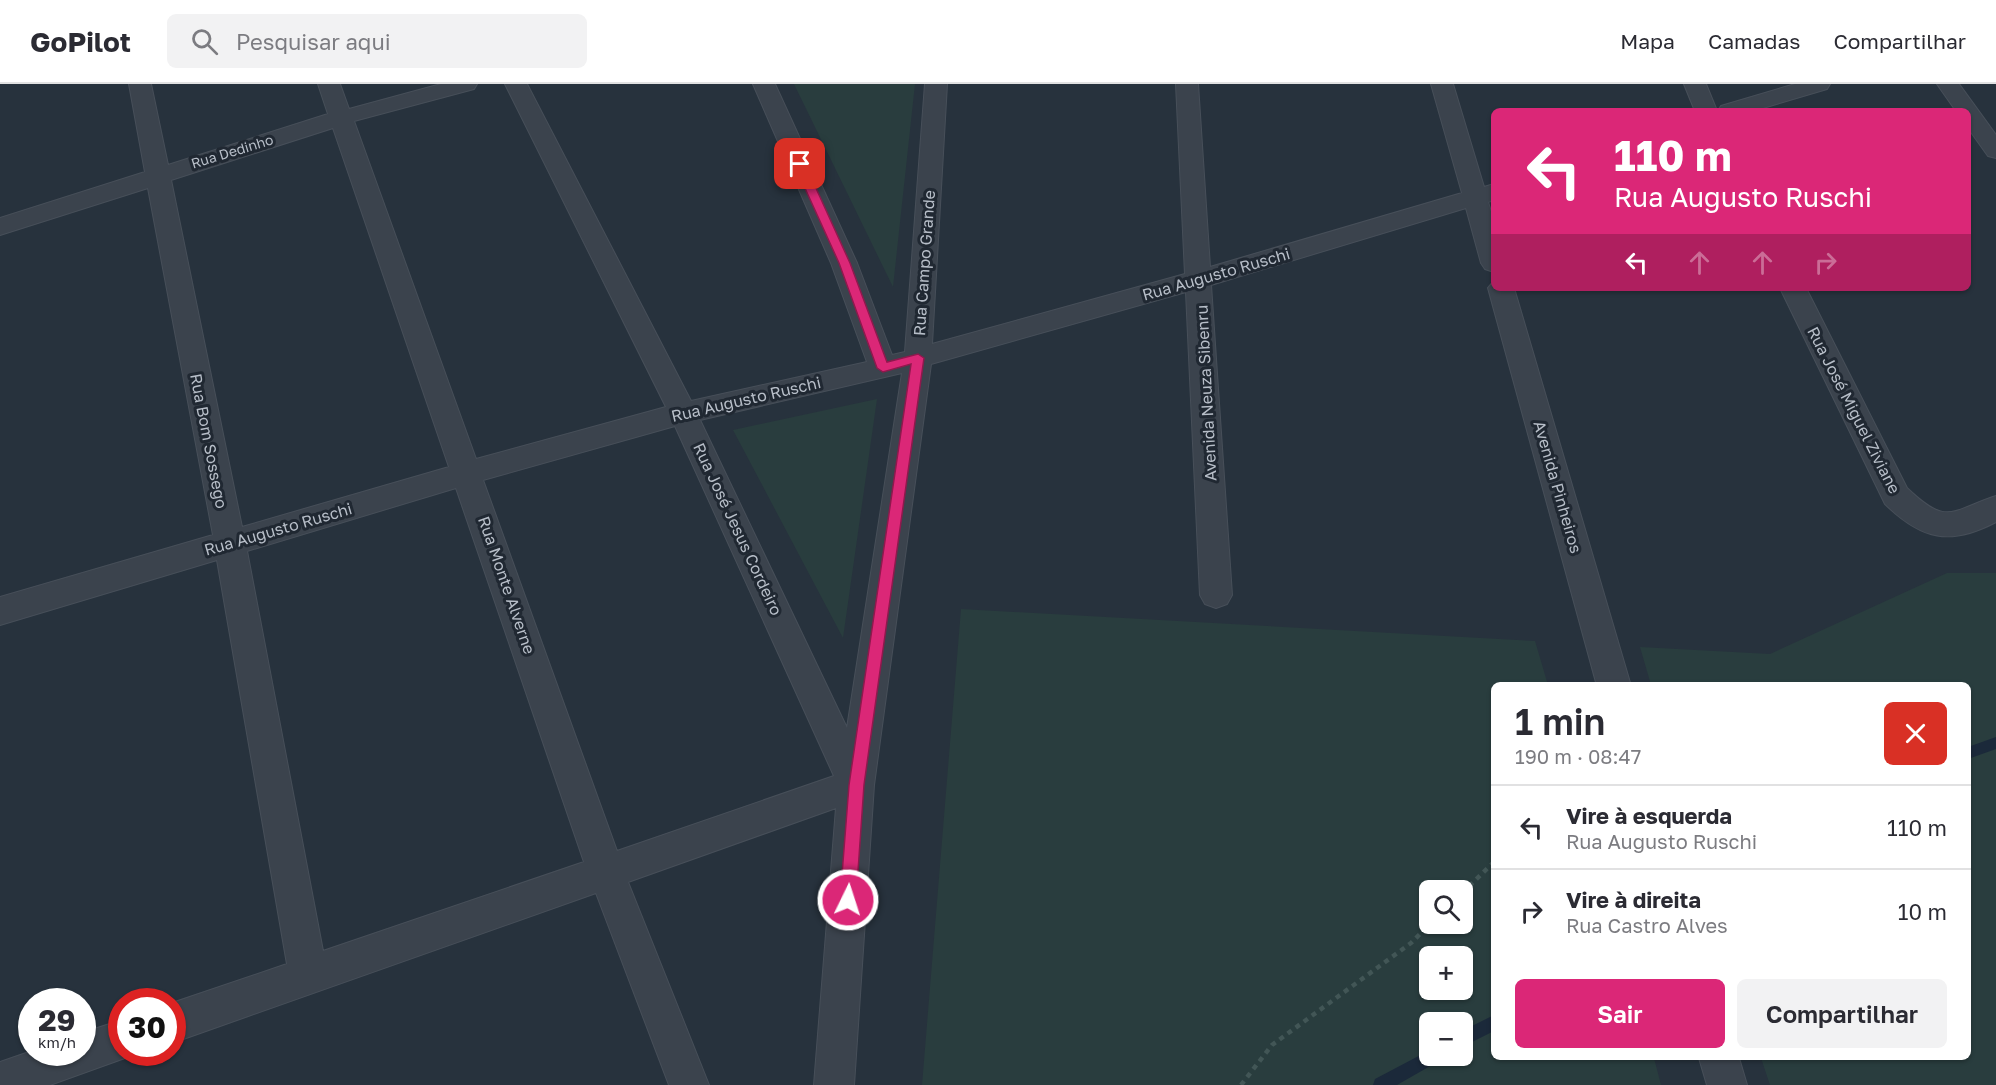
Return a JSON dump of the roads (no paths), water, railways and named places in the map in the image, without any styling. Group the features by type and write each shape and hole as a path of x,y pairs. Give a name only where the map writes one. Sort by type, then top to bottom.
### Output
{"street":[{"name":"Rua Bom Sossego","path":"140,84 156,175 230,543 308,976"},
{"name":"Rua Monte Alverne","path":"329,84 468,473 606,872 689,1085"},
{"name":"Rua Dedinho","path":"0,227 340,117 466,84"},
{"name":"Rua José Jesus Cordeiro","path":"516,84 683,413 856,785"},
{"path":"764,84 844,263 883,368"},
{"name":"Rua Campo Grande","path":"834,1085 856,785 918,358 936,84"},
{"name":"Avenida Neuza Sibenru","path":"1188,84 1216,595"},
{"path":"1442,84 1485,195 1491,240"},
{"path":"1695,84 1705,108"},
{"path":"1739,108 1819,84"},
{"path":"1948,84 1966,108"},
{"path":"1971,115 1996,151"},
{"name":"Rua Augusto Ruschi","path":"0,610 468,473 683,413 883,368 1200,279 1485,195"},
{"name":"Avenida Pinheiros","path":"1502,291 1613,682"},
{"name":"Rua José Miguel Ziviane","path":"1794,291 1896,496 1909,510 1927,521 1948,527 1961,526 1996,508"},
{"path":"186,1018 856,785"},
{"path":"0,1082 108,1045"}],"waterway":[{"path":"1971,752 1996,743"},
{"path":"1473,1034 1491,1025"},
{"path":"1381,1085 1419,1064"}]}
